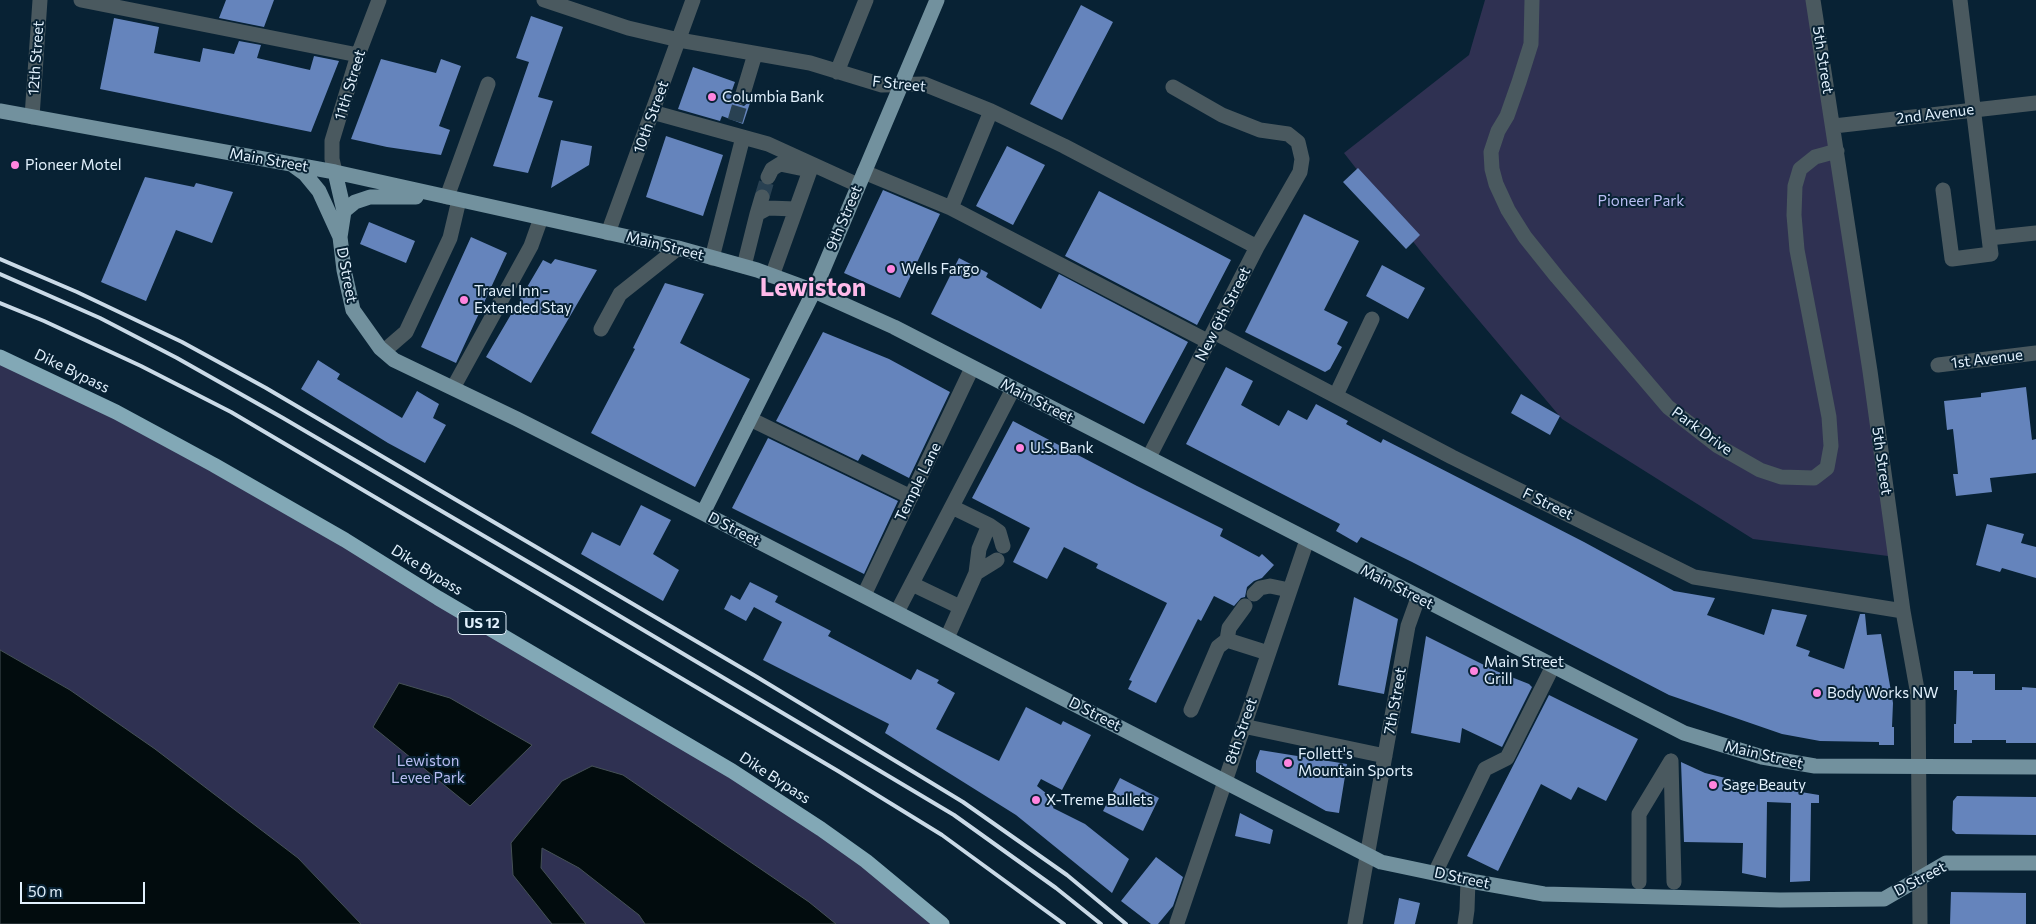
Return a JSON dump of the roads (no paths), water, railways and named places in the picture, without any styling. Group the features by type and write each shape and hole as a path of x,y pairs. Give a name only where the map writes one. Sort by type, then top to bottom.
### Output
{"highway":[{"name":"Dike Bypass","path":"0,357 108,408 214,465 345,540 438,598 732,771 866,861 942,924"}],"main road":[{"name":"9th Street","path":"703,513 814,291 937,0"},
{"name":"Main Street","path":"0,111 335,172 678,248 744,266 814,291 894,327 1149,457 1418,598 1684,733 1762,757 1815,766 2036,768"},
{"path":"292,165 305,174 319,192 340,238"},
{"name":"D Street","path":"335,172 344,210 340,238 344,270 353,310 384,351 394,360 703,513 1384,863 1544,894 1780,900 1884,899 1946,863 2036,863"},
{"path":"344,210 355,202 370,197 453,199"}],"street":[{"name":"12th Street","path":"32,117 40,0"},
{"path":"81,0 358,55"},
{"name":"11th Street","path":"335,172 332,159 332,141 358,55 379,0"},
{"name":"F Street","path":"544,0 584,6 628,28 679,40 810,63 882,85 924,84 991,111 1064,146 1257,247"},
{"name":"10th Street","path":"608,233 693,0"},
{"path":"838,72 866,0"},
{"name":"Park Drive","path":"1532,0 1531,44 1507,116 1498,130 1492,152 1492,169 1496,184 1508,210 1525,237 1557,277 1668,407 1718,446 1760,470 1781,477 1814,478 1827,468 1831,446 1829,417 1797,250 1794,206 1795,186 1800,169 1815,156 1837,151"},
{"name":"5th Street","path":"1813,0 1834,126 1904,611 1918,695 1920,924"},
{"path":"1943,190 1952,260 1991,254 1960,0"},
{"path":"742,97 755,54"},
{"path":"384,351 406,332 450,238 453,199 488,84"},
{"name":"New 6th Street","path":"1149,457 1257,247 1300,172 1302,159 1298,142 1288,134 1260,130 1230,118 1173,87"},
{"name":"2nd Avenue","path":"1834,126 2036,103"},
{"path":"951,208 991,111"},
{"path":"652,112 736,131 768,144 811,168"},
{"path":"712,258 736,131"},
{"path":"768,177 772,169 780,164 811,168"},
{"path":"772,276 811,168"},
{"name":"F Street","path":"811,168 861,178 951,208 1212,337 1336,395 1452,457 1694,577 1904,611"},
{"path":"744,266 762,197"},
{"path":"757,214 768,208 796,209"},
{"path":"453,388 531,246 541,218"},
{"path":"1989,238 2036,233"},
{"path":"601,329 620,294 678,248"},
{"path":"1336,395 1372,319"},
{"name":"1st Avenue","path":"1938,365 2036,353"},
{"name":"Temple Lane","path":"864,595 972,368"},
{"path":"897,612 1013,389"},
{"path":"750,419 911,496"},
{"path":"952,507 999,532 1003,546"},
{"path":"947,638 976,572 979,549 989,525"},
{"name":"8th Street","path":"1177,923 1307,540"},
{"path":"976,572 997,560"},
{"path":"912,584 960,607"},
{"path":"1191,710 1218,647 1227,640 1229,628 1249,600 1260,588 1270,586 1289,590"},
{"name":"7th Street","path":"1356,924 1408,626 1418,598"},
{"path":"1227,640 1268,653"},
{"path":"1435,872 1485,769 1507,758 1553,666"},
{"path":"1243,726 1385,756"},
{"path":"1639,882 1639,814 1673,758 1674,882"},
{"path":"1464,924 1467,910 1468,880"}],"tunnel":[{"path":"735,121 742,97"},
{"path":"762,197 768,177"}],"railway":[{"path":"0,259 77,292 182,342 266,388 757,677 963,802 1067,875 1126,924"},
{"path":"0,274 100,318 177,358 576,590 954,815 1056,888 1101,924"},
{"path":"0,303 44,321 141,366 231,412 838,771 942,835 1064,924"}],"place":[{"name":"Columbia Bank","path":"712,97"},
{"name":"Pioneer Motel","path":"15,165"},
{"name":"Wells Fargo","path":"891,269"},
{"name":"Travel Inn - Extended Stay","path":"464,300"},
{"name":"U.S. Bank","path":"1020,448"},
{"name":"Main Street Grill","path":"1474,671"},
{"name":"Body Works NW","path":"1817,693"},
{"name":"Follett's Mountain Sports","path":"1288,763"},
{"name":"Sage Beauty","path":"1713,785"},
{"name":"X-Treme Bullets","path":"1036,800"}],"district":[{"name":"Lewiston","path":"813,288"}],"park label":[{"name":"Pioneer Park","path":"1641,201"},
{"name":"Lewiston Levee Park","path":"428,770"}]}
